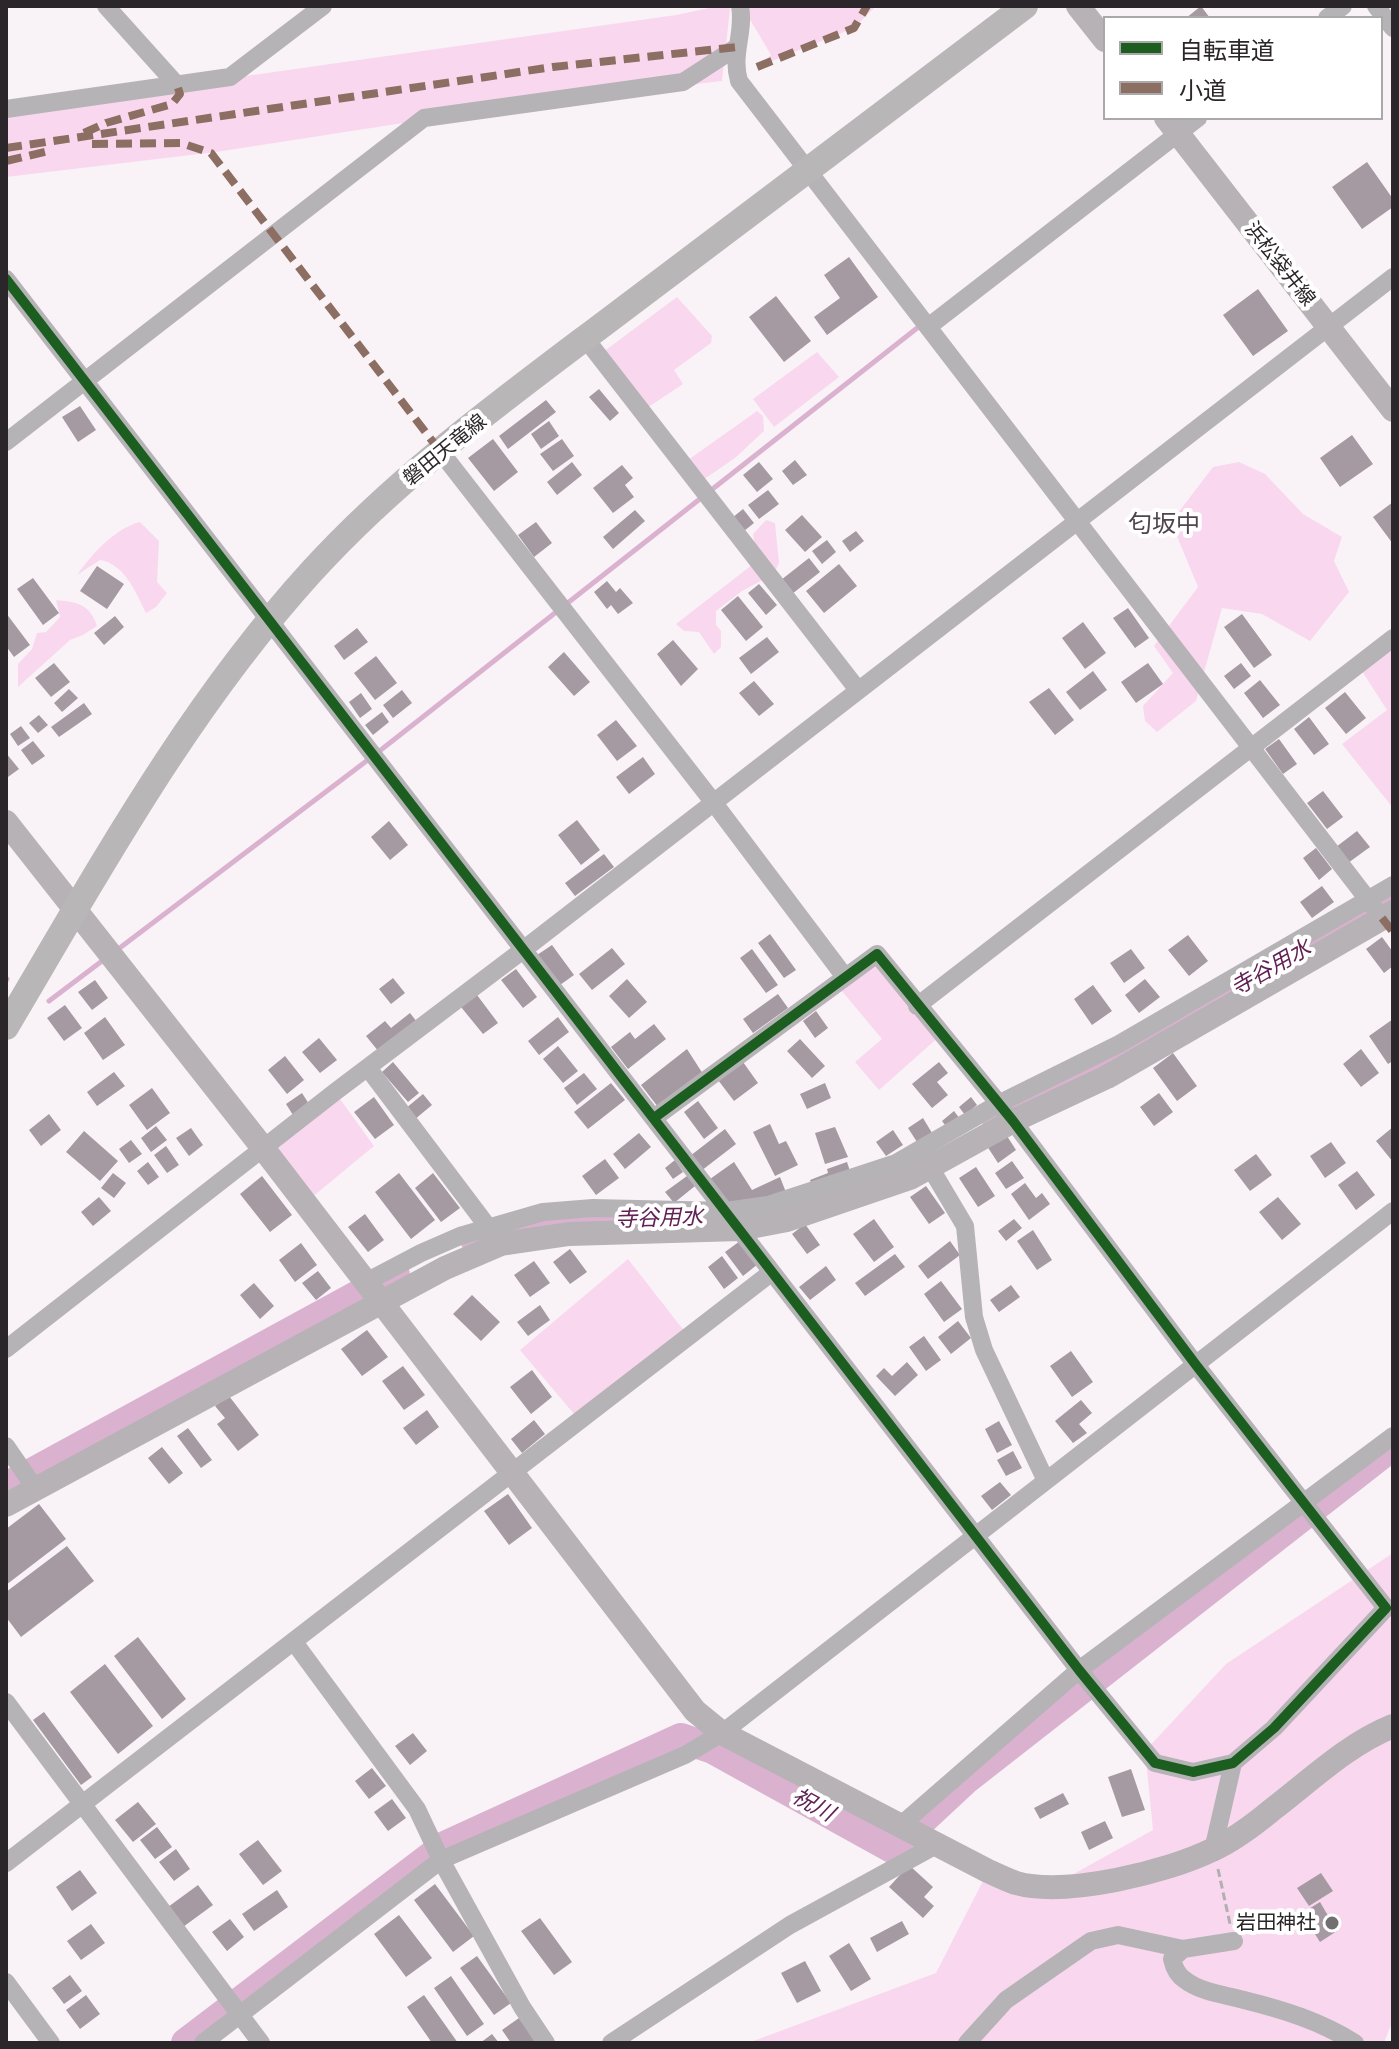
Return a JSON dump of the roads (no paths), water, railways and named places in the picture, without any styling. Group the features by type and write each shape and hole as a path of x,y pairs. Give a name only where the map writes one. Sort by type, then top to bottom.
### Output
{"main road":[{"name":"磐田天竜線","path":"6,1027 173,750 268,621 324,558 440,451 1025,6"}],"street":[{"path":"106,6 177,85"},
{"path":"6,109 230,77 323,6"},
{"path":"740,6 743,17 734,63 739,81 1075,521 1379,909"},
{"path":"1078,6 1103,37"},
{"path":"1376,6 1393,28"},
{"path":"6,442 424,118 683,82 737,47"},
{"path":"928,327 1172,126 1192,120"},
{"name":"浜松袋井線","path":"1172,126 1393,410"},
{"path":"6,1349 1393,277"},
{"path":"6,279 1079,1670 1155,1763 1193,1772 1233,1763 1274,1728 1386,1608 1196,1365 1005,1112 877,954 654,1118"},
{"path":"585,338 858,690"},
{"path":"440,451 845,977"},
{"path":"917,1006 1393,638"},
{"path":"6,822 263,1148 695,1711 722,1733 1008,1879 1050,1887 1099,1882 1160,1869 1213,1850 1272,1810 1335,1760 1393,1726"},
{"path":"733,1220 768,1205 896,1163 1005,1112 1107,1077 1379,909 1393,885"},
{"path":"368,1068 494,1235"},
{"path":"366,1282 421,1253 494,1235 569,1234 733,1220 787,1220 910,1178 1005,1112"},
{"path":"930,1167 965,1226 974,1317 984,1350 1046,1481"},
{"path":"203,2043 441,1860 685,1755 722,1733 1393,1211"},
{"path":"6,1505 445,1268 494,1235"},
{"path":"6,1863 772,1272"},
{"path":"901,1825 1079,1670 1393,1436"},
{"path":"6,1446 35,1488"},
{"path":"294,1642 417,1809 441,1860 522,2007 546,2043"},
{"path":"6,1702 261,2043"},
{"path":"1213,1850 1233,1763"},
{"path":"611,2043 790,1925 938,1844"},
{"path":"967,2043 1006,2000 1091,1941 1118,1935 1183,1949 1234,1941"},
{"path":"1183,1949 1172,1959 1175,1970 1185,1981 1295,2013 1355,2043"},
{"path":"6,1982 51,2043"}],"waterway":[{"path":"117,950 377,753 921,325"},
{"name":"寺谷用水","path":"996,1117 1128,1051 1393,898"},
{"path":"49,1001 106,958"},
{"name":"寺谷用水","path":"475,1239 559,1221 709,1220"},
{"name":"寺谷用水","path":"6,1487 395,1275"},
{"name":"祝川","path":"186,2043 445,1846 681,1738 713,1749 892,1848 965,1780 1382,1454"}],"place":[{"name":"岩田神社","path":"1332,1923"}],"district":[{"name":"匂坂中","path":"1164,524"}]}
